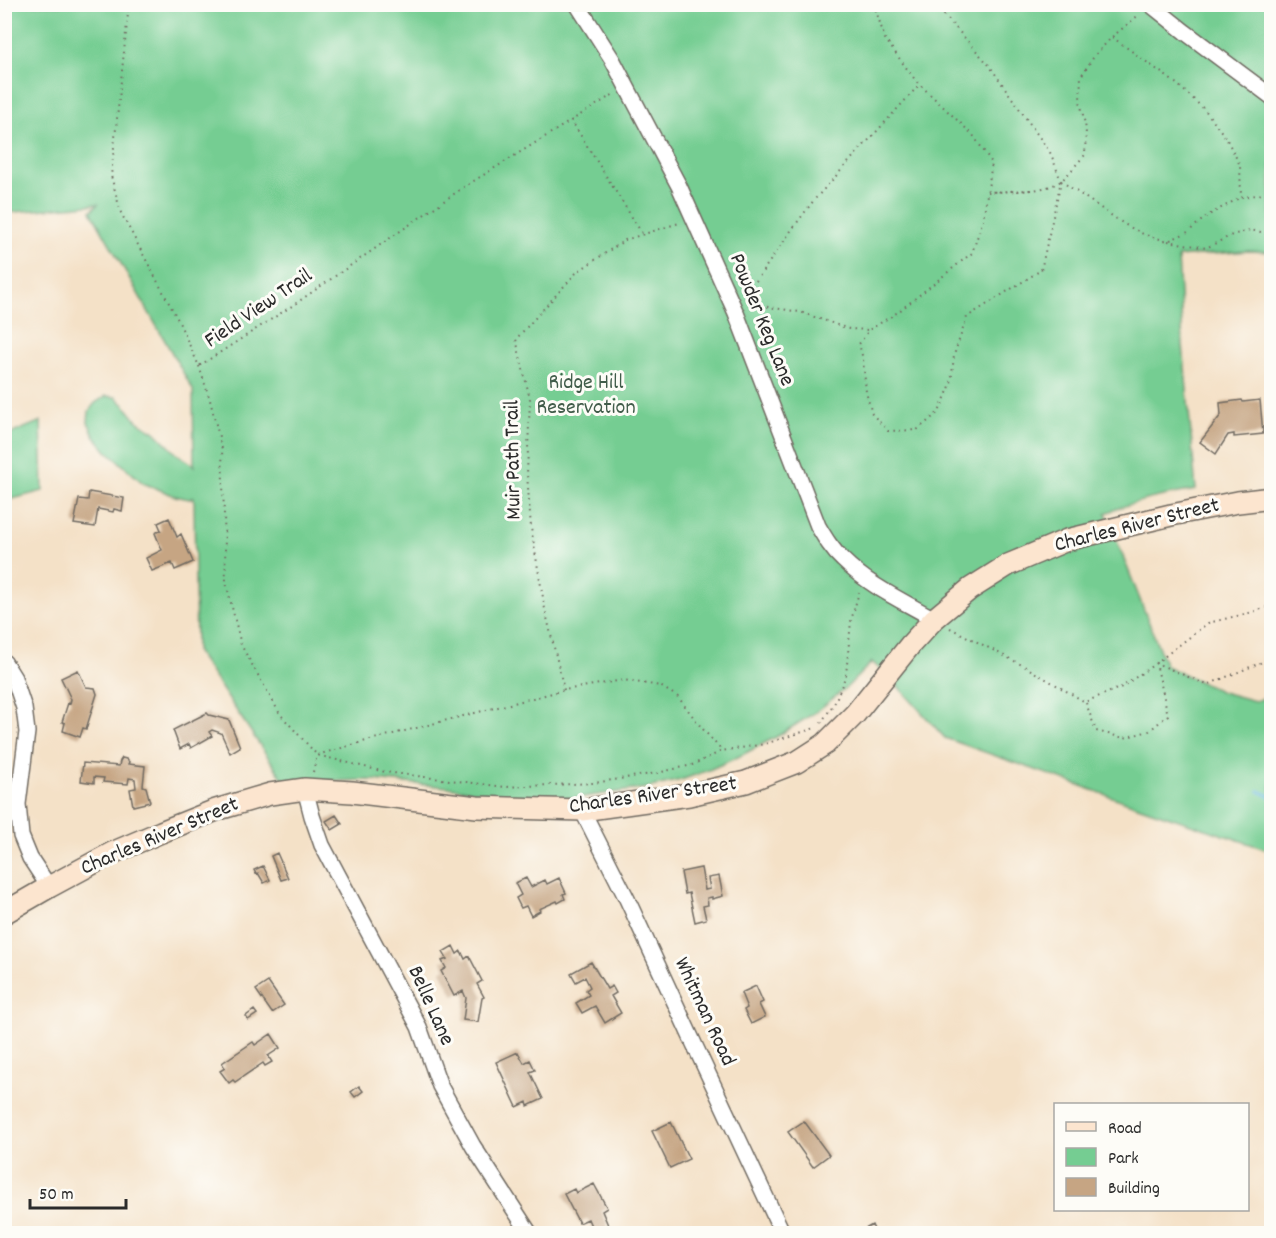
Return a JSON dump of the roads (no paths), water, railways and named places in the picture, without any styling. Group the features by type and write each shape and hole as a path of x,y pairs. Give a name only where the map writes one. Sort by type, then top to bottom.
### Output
{"street":[{"name":"Powder Keg Lane","path":"577,4 612,59 679,186 736,313 818,526 829,545 863,578 934,619"},
{"path":"1147,7 1185,32 1272,97"},
{"name":"Charles River Street","path":"4,913 112,853 216,810 270,794 304,789 352,792 477,807 582,810 689,795 746,782 797,762 825,744 855,714 934,619 970,589 1008,565 1067,540 1171,515 1272,498"},
{"path":"4,662 14,678 24,708 27,732 18,804 21,836 30,858 49,887"},
{"name":"Belle Lane","path":"304,789 322,846 419,1027 440,1086 473,1146 530,1233"},
{"name":"Whitman Road","path":"582,810 627,899 783,1233"}],"waterway":[{"path":"1259,791 1272,797"}],"park label":[{"name":"Ridge Hill Reservation","path":"586,396"}]}
